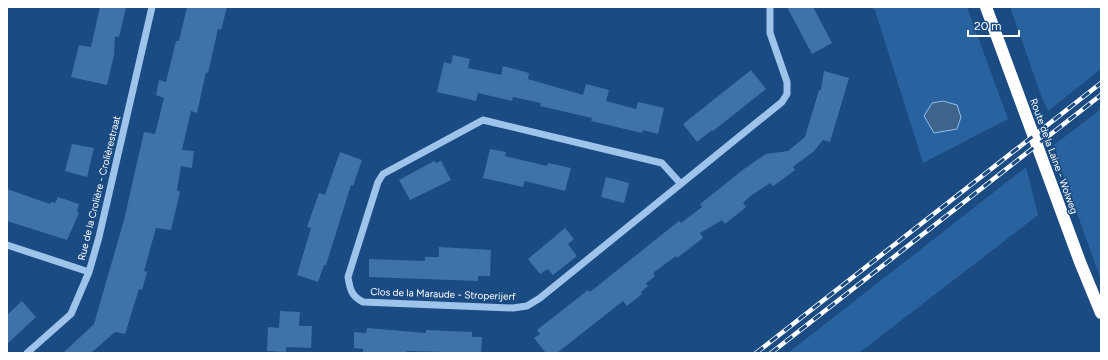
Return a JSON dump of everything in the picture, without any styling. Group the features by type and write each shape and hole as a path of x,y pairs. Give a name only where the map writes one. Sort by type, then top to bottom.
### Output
{"highway":[{"name":"Route de la Laine - Wolweg","path":"986,7 1080,262 1101,313"}],"street":[{"name":"Rue de la Crolière - Crolièrestraat","path":"27,353 70,314 89,272 99,238 152,7"},
{"name":"Clos de la Maraude - Stroperijerf","path":"681,184 662,163 483,120 383,174 378,182 348,277 350,291 355,297 363,302 513,308 527,306 540,298 681,184 782,102 787,94 787,82 770,33 770,7"},
{"path":"7,245 89,272"}],"shaded area":[{"path":"870,7 967,7 1008,119 923,163 875,10"},
{"path":"1010,7 1101,7 1101,69 1048,111 1041,95"},
{"path":"943,101 957,105 961,117 957,129 934,133 924,116 932,103"},
{"path":"1101,109 1101,280 1054,145"},
{"path":"1026,167 1038,215 859,353 788,353"}],"building":[{"path":"100,7 126,7 119,37 115,36 114,55 107,85 71,77 79,45 91,47"},
{"path":"187,7 227,7 221,30 218,29 208,73 206,72 197,113 191,111 182,150 194,151 192,168 181,166 177,190 180,192 171,230 156,228 144,271 147,272 142,290 139,289 125,334 115,332 91,353 63,353 94,324 124,220 144,132 155,134 164,98 156,95 159,80 166,82 176,41 179,41"},
{"path":"787,7 813,7 832,43 812,54"},
{"path":"453,55 470,59 468,68 501,75 503,66 529,73 528,79 583,95 586,84 609,90 606,101 636,109 638,102 664,108 658,134 643,130 642,133 591,121 592,118 540,106 541,103 513,97 512,101 478,93 476,101 437,92 444,62 451,64"},
{"path":"751,70 766,89 697,142 683,124"},
{"path":"824,71 849,78 830,142 823,140 814,151 793,167 795,170 773,186 770,183 749,197 743,203 746,207 725,224 722,220 700,233 703,238 677,258 676,256 653,273 655,276 646,283 648,286 641,292 642,294 627,306 623,301 557,353 546,353 534,338 540,334 537,330 588,290 590,292 679,221 681,223 702,207 700,204 744,169 766,154 788,151 805,137 819,90 821,90"},
{"path":"72,144 94,148 87,177 65,171"},
{"path":"490,149 506,152 505,156 547,166 548,163 571,168 565,191 525,181 523,187 483,178"},
{"path":"340,152 362,160 353,186 351,185 326,265 324,265 318,282 297,275 311,228 307,227 319,193 325,195"},
{"path":"434,161 436,163 441,161 451,180 410,200 399,180"},
{"path":"606,177 629,183 624,203 601,197"},
{"path":"7,189 50,204 51,202 55,203 58,197 79,204 77,212 79,213 67,240 7,221"},
{"path":"565,228 574,239 568,244 577,256 553,275 548,269 540,274 528,259"},
{"path":"439,247 491,250 490,276 478,276 478,281 369,277 369,259 425,261 425,257 439,257"},
{"path":"22,301 36,317 7,344 7,315"},
{"path":"280,311 300,312 299,326 312,326 311,348 286,347 286,352 267,351 268,327 279,328"},
{"path":"367,328 426,333 426,330 472,332 472,337 482,337 481,353 407,351 407,353 363,353 363,349 354,348 354,332 366,333"}],"railway":[{"path":"756,353 1101,83"},
{"path":"771,353 1101,95"}]}
